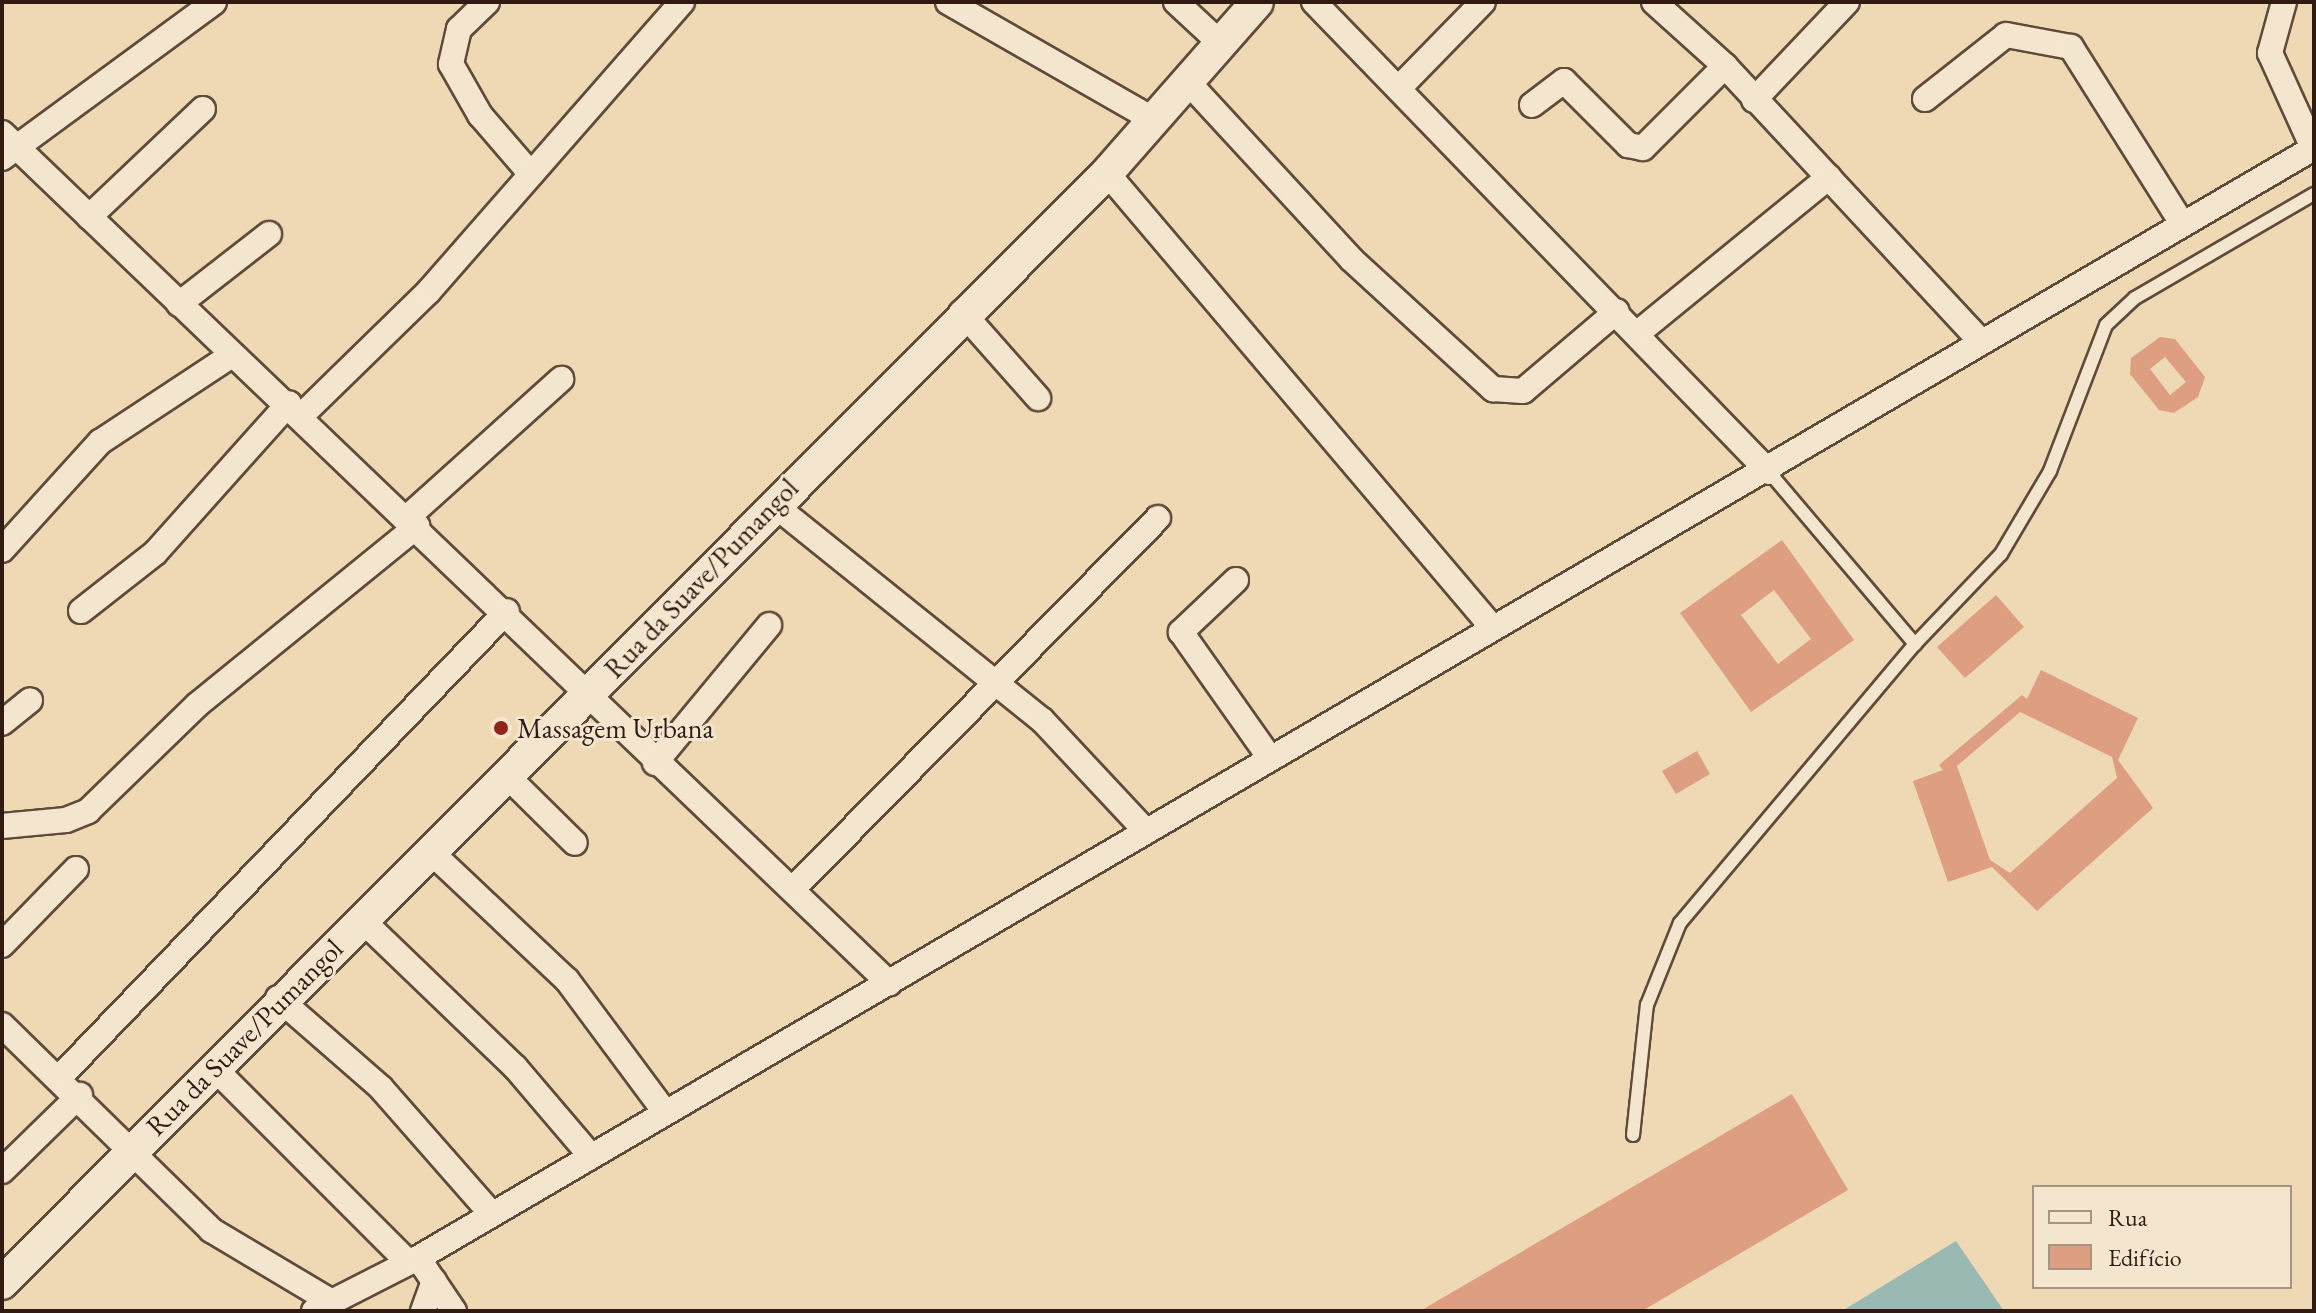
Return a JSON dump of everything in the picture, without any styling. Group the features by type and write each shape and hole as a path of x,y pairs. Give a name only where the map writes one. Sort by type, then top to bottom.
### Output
{"street":[{"path":"214,2 6,145 89,217 232,355 296,408 507,611 655,763 794,888 889,983"},
{"path":"487,2 459,29 451,64 480,115 531,174"},
{"path":"81,611 155,553 296,408 429,291 682,2"},
{"path":"948,2 1154,120"},
{"path":"1176,2 1218,41"},
{"name":"Rua da Suave/Pumangol","path":"2,1283 278,998 432,853 962,312 1107,173 1218,41 1257,2"},
{"path":"1314,2 1639,332 1769,472"},
{"path":"1399,88 1483,2"},
{"path":"1654,2 1725,66 1980,340"},
{"path":"1754,100 1847,2"},
{"path":"2,1025 61,1076 211,1230 322,1306 413,1260 589,1154 889,983 1143,828 1769,472 1980,340 2313,148 2270,53 2284,2"},
{"path":"1925,99 2006,35 2071,47 2181,222"},
{"path":"1532,105 1564,81 1628,145 1643,148 1725,66"},
{"path":"1186,80 1351,259 1493,389 1523,391 1617,311"},
{"path":"89,217 203,109"},
{"path":"1107,173 1492,627"},
{"path":"1639,332 1829,177"},
{"path":"179,304 269,234"},
{"path":"962,312 1038,398"},
{"path":"2,550 100,442 232,355"},
{"path":"2,826 66,820 88,811 197,705 413,521 561,379"},
{"path":"773,504 997,683 1073,748 1143,828"},
{"path":"794,888 1158,518"},
{"path":"1236,580 1181,632 1270,758"},
{"path":"61,1076 507,611"},
{"path":"655,763 769,625"},
{"path":"2,723 30,700"},
{"path":"507,776 575,843"},
{"path":"432,853 567,980 665,1112"},
{"path":"2,945 76,869"},
{"path":"361,919 515,1067 589,1154"},
{"path":"278,998 381,1088 490,1212"},
{"path":"213,1067 434,1281 454,1311"},
{"path":"2,1171 80,1095"},
{"path":"423,1311 434,1281"}],"lane":[{"path":"1633,1135 1647,1005 1680,923 2024,520 2117,310 2314,194"},
{"path":"1769,472 1915,644"}],"water":[{"path":"1956,1241 2004,1311 1842,1311"}],"building":[{"path":"2160,337 2175,339 2205,377 2198,397 2174,413 2159,410 2130,374 2131,358","holes":["2165,357 2186,382 2170,395 2150,369"]},
{"path":"1782,540 1854,640 1751,712 1680,613","holes":["1774,590 1811,639 1778,664 1741,615"]},
{"path":"1996,595 2024,627 1965,678 1937,647"},
{"path":"2041,670 2138,718 2118,760 2153,808 2037,911 1992,867 1948,882 1913,781 1943,770 1939,765 2022,695 2027,699","holes":["2020,712 2112,757 2117,778 2010,873 1990,860 1957,766"]},
{"path":"1697,751 1710,774 1676,794 1662,771"},
{"path":"1792,1094 1848,1190 1642,1311 1420,1311"}],"place":[{"name":"Massagem Urbana","path":"501,728"}]}
